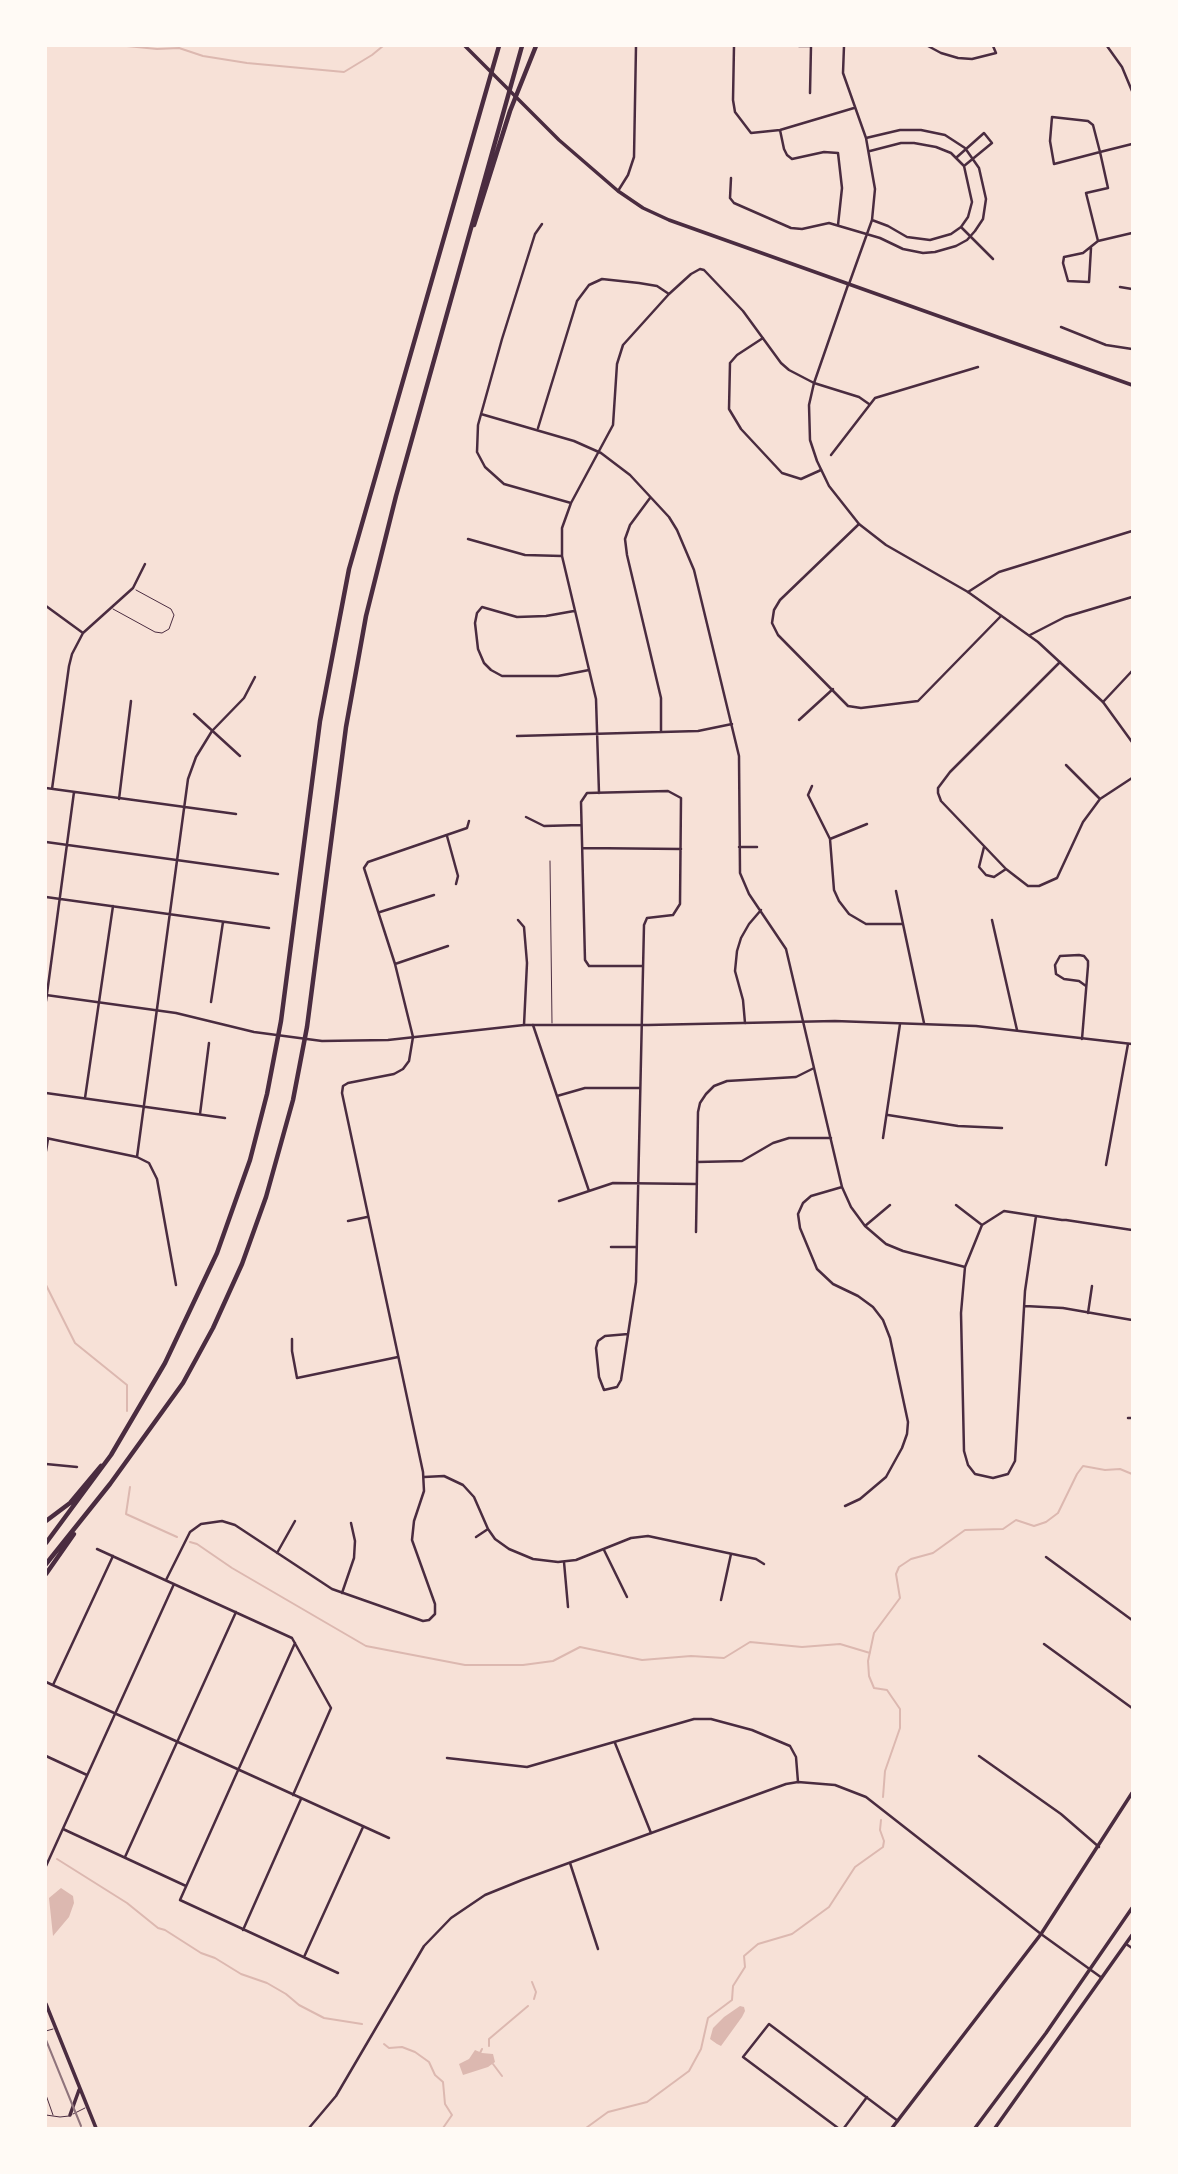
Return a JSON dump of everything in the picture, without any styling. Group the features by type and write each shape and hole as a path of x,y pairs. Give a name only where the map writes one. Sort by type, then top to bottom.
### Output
{"highway":[{"path":"46,1544 111,1455 156,1379 204,1286 229,1223 255,1140 281,1021 320,721 340,609 368,498 499,46"},
{"path":"46,1564 163,1413 195,1360 242,1264 276,1167 293,1100 307,1027 346,727 366,616 385,535 522,46"},
{"path":"451,299 510,111 536,46"},
{"path":"46,1521 70,1503 111,1455"},
{"path":"46,1574 88,1512"}],"main road":[{"path":"466,46 526,108 618,191 643,208 669,220 1132,386"},
{"path":"892,2129 1041,1934 1132,1793"},
{"path":"975,2129 1046,2033 1132,1908"},
{"path":"995,2129 1132,1935"},
{"path":"46,2004 96,2129"},
{"path":"70,2115 80,2088"}],"street":[{"path":"618,191 634,158 636,46"},
{"path":"734,46 735,112 751,133 780,130 854,108"},
{"path":"799,46 811,46 810,93"},
{"path":"844,46 843,73 870,151 875,189 872,220 814,383 809,405 813,450 821,470 838,498 859,524 900,555 968,592 1030,635 1103,702 1132,742"},
{"path":"928,46 949,56 972,59 996,54 993,46"},
{"path":"1107,46 1122,67 1132,91"},
{"path":"1098,241 1086,194 1108,188 1100,152 1091,122 1052,117 1050,141 1054,164 1100,152 1132,144"},
{"path":"780,130 784,149 792,159 824,152 838,153 842,188 838,225"},
{"path":"731,178 730,198 734,203 791,228 802,229 823,223 838,225 903,249 923,253 944,250 962,243 970,236 983,219 986,199 982,176 974,158 965,148 945,135 921,130 900,130 866,138"},
{"path":"957,157 984,132 992,142 964,166"},
{"path":"870,151 901,143 944,149 957,157 964,166 972,202 968,217 961,227 944,237 921,240 907,237 872,220"},
{"path":"542,225 535,234 481,414 476,436 477,452 485,467 504,484 571,503"},
{"path":"961,227 993,259"},
{"path":"1091,248 1089,282 1068,281 1064,257 1083,253 1098,241 1132,233"},
{"path":"599,793 596,699 562,556 562,528 571,503 613,425 617,364 621,350 632,334 695,271 704,271 743,311 781,363 799,377 859,397 869,404"},
{"path":"538,429 577,300 589,285 602,279 640,283 657,286 670,295"},
{"path":"1121,287 1132,289"},
{"path":"1061,327 1106,345 1132,349"},
{"path":"763,338 737,355 730,363 729,409 741,429 782,473 802,479 821,470"},
{"path":"831,455 869,404 881,396 978,367"},
{"path":"481,414 574,440 600,453 630,475 677,530 694,570 739,756 740,873 749,894 786,949 842,1187 851,1207 865,1226 886,1244 965,1267"},
{"path":"651,498 630,526 625,539 662,698 661,732"},
{"path":"859,524 780,600 774,610 772,623 778,635 848,706 894,706 918,701 1002,615"},
{"path":"968,592 1000,572 1132,531"},
{"path":"468,540 525,555 562,556"},
{"path":"52,789 72,654 83,633 133,588 145,564"},
{"path":"1030,635 1065,617 1132,597"},
{"path":"46,606 83,633"},
{"path":"575,611 517,617 482,607 477,613 474,632 480,657 491,670 502,676 558,676 589,670"},
{"path":"1060,662 950,772 939,788 941,801 1006,869 1028,886 1048,884 1057,878 1077,832 1100,799 1132,778"},
{"path":"1103,702 1132,671"},
{"path":"137,1157 188,779 196,757 212,732 244,698 254,677"},
{"path":"799,720 833,689"},
{"path":"119,799 131,701"},
{"path":"194,714 240,756"},
{"path":"517,736 698,730 732,724"},
{"path":"1066,765 1100,799"},
{"path":"812,786 808,794 830,839 834,890 849,914 866,924 902,924"},
{"path":"46,788 236,814"},
{"path":"628,1334 605,1336 598,1341 596,1348 599,1377 604,1390 617,1387 621,1380 636,1282 644,925 648,918 673,915 680,904 681,798 668,791 587,793 582,797 581,825 586,964 643,966"},
{"path":"46,1002 74,792"},
{"path":"526,817 544,826 581,825"},
{"path":"166,1580 187,1535 206,1522 222,1521 235,1525 321,1583 342,1593 423,1621 434,1616 435,1604 412,1540 414,1521 423,1495 424,1477 342,1090 348,1083 394,1074 403,1069 409,1061 413,1037 395,964 365,868 368,862 467,828 469,821"},
{"path":"830,839 867,824"},
{"path":"447,836 458,876 456,884"},
{"path":"46,842 278,874"},
{"path":"739,847 757,847"},
{"path":"984,847 979,867 986,875 994,877 1006,869"},
{"path":"582,848 681,849"},
{"path":"896,891 924,1023"},
{"path":"380,912 433,895"},
{"path":"46,897 269,928"},
{"path":"85,1098 113,906"},
{"path":"745,1023 736,971 737,951 745,931 761,911"},
{"path":"517,920 524,927 527,963 524,1025"},
{"path":"992,920 1017,1030"},
{"path":"211,1002 223,921"},
{"path":"395,964 448,946"},
{"path":"1083,1039 1088,961 1084,956 1060,956 1055,965 1056,974 1086,986"},
{"path":"46,995 182,1014 261,1033 322,1041 368,1041 533,1024 641,1025 804,1021 924,1023 1017,1030 1130,1044 1106,1165"},
{"path":"883,1138 901,1023"},
{"path":"533,1024 589,1191"},
{"path":"200,1114 209,1043"},
{"path":"696,1232 700,1103 714,1086 727,1082 796,1077 814,1068"},
{"path":"556,1096 585,1088 640,1088"},
{"path":"46,1093 225,1118"},
{"path":"887,1114 958,1126 1002,1128"},
{"path":"697,1162 742,1161 773,1143 789,1138 831,1139"},
{"path":"46,1151 47,1139 137,1157 149,1163 153,1168 176,1286"},
{"path":"559,1201 613,1183 697,1184"},
{"path":"842,1187 811,1196 803,1203 798,1214 800,1228 817,1269 833,1284 873,1307 883,1320 890,1338 908,1422 902,1448 886,1477 860,1499 845,1506"},
{"path":"865,1226 890,1205"},
{"path":"956,1205 982,1225"},
{"path":"1036,1216 1024,1306 1015,1461 1008,1474 993,1478 975,1474 968,1465 964,1451 961,1313 965,1267 982,1225 1004,1211 1132,1230"},
{"path":"348,1221 367,1217"},
{"path":"611,1247 636,1247"},
{"path":"1088,1313 1092,1286"},
{"path":"1024,1306 1063,1308 1132,1320"},
{"path":"292,1339 297,1378 398,1357"},
{"path":"46,1464 77,1467"},
{"path":"424,1477 444,1476 463,1485 477,1502 488,1529 499,1543 539,1560 564,1562 582,1559 631,1538 648,1536 756,1559 764,1564"},
{"path":"277,1553 295,1521"},
{"path":"342,1593 354,1558 355,1541 351,1523"},
{"path":"477,1537 488,1529"},
{"path":"97,1549 288,1635 295,1643 331,1708 293,1795"},
{"path":"604,1550 627,1597"},
{"path":"721,1600 731,1554"},
{"path":"52,1685 113,1556"},
{"path":"1046,1557 1132,1620"},
{"path":"564,1562 568,1607"},
{"path":"46,1866 174,1584"},
{"path":"125,1857 236,1612"},
{"path":"295,1643 180,1900 338,1973"},
{"path":"1044,1644 1132,1708"},
{"path":"46,1682 389,1838"},
{"path":"447,1758 527,1767 694,1720 722,1720 790,1746 796,1757 798,1782"},
{"path":"615,1742 651,1833"},
{"path":"46,1756 87,1775"},
{"path":"979,1756 1060,1814 1099,1847"},
{"path":"309,2129 336,2096 414,1960 438,1929 457,1913 485,1895 770,1788 798,1782 835,1784 866,1797 1041,1934 1102,1978"},
{"path":"243,1930 301,1798"},
{"path":"304,1957 363,1826"},
{"path":"63,1829 186,1886"},
{"path":"570,1863 598,1949"},
{"path":"1126,1944 1132,1948"},
{"path":"838,2129 743,2057 769,2024 898,2121"},
{"path":"844,2129 867,2097"}],"lane":[{"path":"111,608 155,632 162,633 169,629 174,615 171,609 133,588"},
{"path":"550,861 552,1025"},
{"path":"46,2031 55,2029"},
{"path":"46,2095 54,2117"},
{"path":"46,2115 70,2115 87,2107"}],"shaded area":[{"path":"61,1888 73,1896 74,1903 69,1917 53,1936 49,1898"},
{"path":"740,2006 744,2007 745,2011 721,2046 710,2039 713,2028"},
{"path":"475,2050 493,2054 495,2062 463,2075 459,2064 469,2059"}],"waterway":[{"path":"127,46 179,48 203,56 247,63 344,72 383,46"},
{"path":"46,1285 75,1343 127,1385 127,1411"},
{"path":"883,1797 885,1771 900,1728 900,1709 887,1690 874,1688 869,1676 868,1661 874,1633 900,1598 896,1574 899,1567 911,1559 933,1553 965,1530 1003,1529 1016,1520 1034,1526 1046,1522 1058,1513 1083,1466 1105,1470 1120,1469 1132,1474"},
{"path":"130,1487 126,1514 177,1537"},
{"path":"190,1542 366,1646 465,1665 523,1665 553,1661 580,1647 642,1660 691,1656 724,1658 750,1642 802,1647 840,1644 870,1653"},
{"path":"586,2128 608,2112 647,2102 689,2071 701,2049 708,2018 732,2000 733,1986 745,1967 744,1956 758,1944 792,1934 829,1907 855,1867 883,1847 881,1820"},
{"path":"57,1859 127,1903 158,1928 201,1953 241,1974 267,1983 324,2018 362,2024"},
{"path":"532,1982 536,1992 534,1999"},
{"path":"489,2046 489,2039 528,2006"},
{"path":"384,2044 389,2048 402,2047 415,2052 429,2062 435,2075 443,2082 445,2104 452,2115 443,2128"},
{"path":"480,2053 482,2049"},
{"path":"493,2064 502,2076"}],"tram line":[{"path":"46,2040 81,2126"}]}
